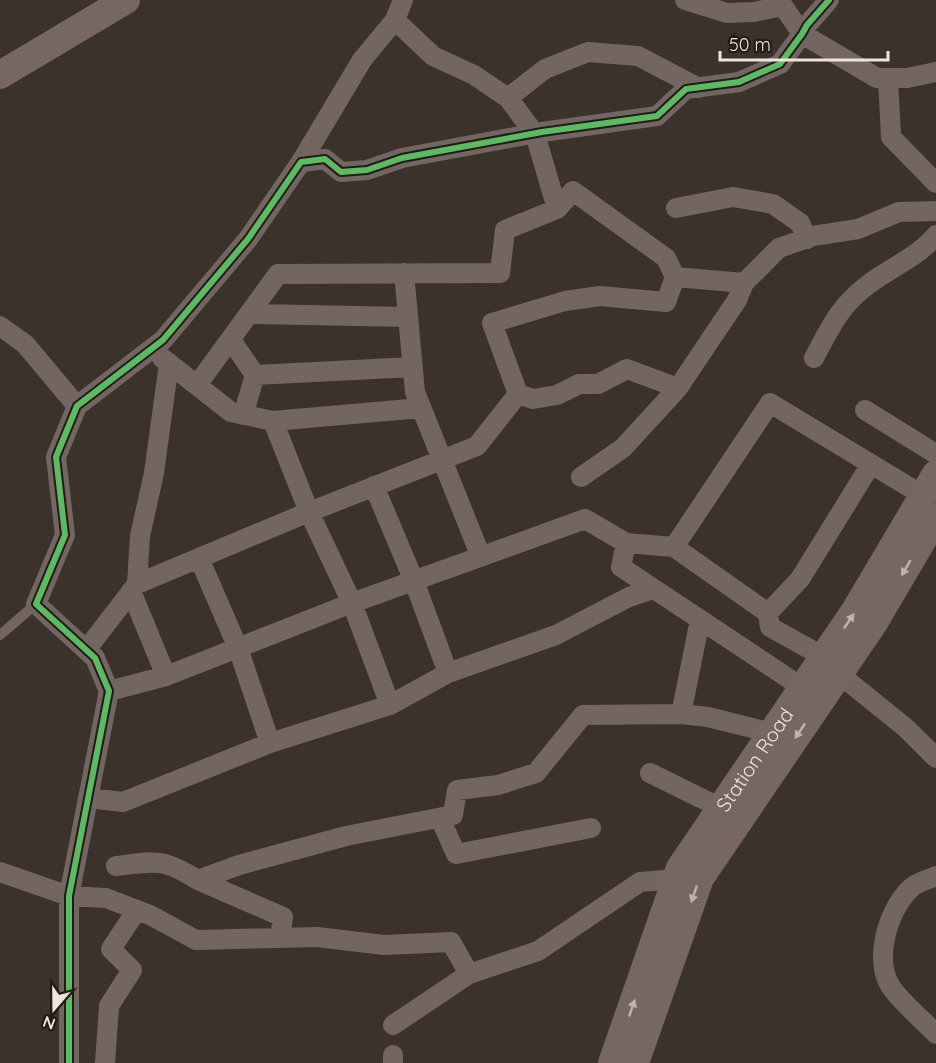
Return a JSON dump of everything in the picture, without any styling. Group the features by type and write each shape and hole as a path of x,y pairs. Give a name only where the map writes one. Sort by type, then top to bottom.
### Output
{"street":[{"path":"69,1063 69,896 109,691 95,658 36,604 65,535 56,458 77,406 163,340 248,238 301,162 362,60 396,20 403,0"},
{"path":"685,0 727,13 754,12 781,3 802,34 877,78 907,78 936,72"},
{"path":"301,162 325,159 341,172 367,170 402,158 535,134 657,116 686,89 739,82 780,64 807,25 829,0"},
{"path":"0,75 118,2"},
{"path":"396,20 433,56 474,75 507,98 535,134 557,209"},
{"path":"507,98 545,69 588,51 638,56 699,88"},
{"path":"888,78 891,137 936,183"},
{"path":"197,385 278,274 500,273 506,230 557,209 573,191 666,258 675,277 666,302 600,296 565,301 492,323 518,394"},
{"path":"676,208 734,197 773,204 800,223 807,239"},
{"path":"581,477 623,448 678,388 736,300 744,283 779,248 807,239 858,229 899,212 936,211"},
{"path":"814,358 834,318 844,305 870,283 916,255 936,235"},
{"path":"404,273 415,392 481,557"},
{"path":"675,277 744,283"},
{"path":"249,314 408,317"},
{"path":"0,326 25,345 77,406"},
{"path":"231,340 255,375"},
{"path":"151,349 231,412 243,415 273,421 422,408"},
{"path":"166,676 134,588 140,536 154,473 169,363"},
{"path":"255,375 413,367"},
{"path":"518,394 533,399 557,395 579,384 598,384 627,369 678,388"},
{"path":"243,415 255,375"},
{"path":"86,650 134,588 309,512 477,446 518,394"},
{"path":"674,547 770,403 871,464 932,496"},
{"path":"865,410 936,454"},
{"path":"273,421 309,512 352,603 390,705"},
{"path":"768,613 800,579 871,464"},
{"path":"374,486 414,581 448,673"},
{"name":"Station Road","path":"612,1063 680,868 803,688 831,665 875,621 932,496"},
{"path":"109,691 166,676 352,603 585,519 626,543 674,547 768,613 771,627 831,665 906,728 936,758"},
{"path":"626,543 621,567 803,688"},
{"path":"199,558 237,648 270,743"},
{"path":"89,798 123,802 270,743 390,705 448,673 556,635 629,597 653,589"},
{"path":"681,714 700,620"},
{"name":"Station Road","path":"635,1063 700,878 831,665"},
{"path":"198,880 346,836 453,815 457,790 498,785 536,773 583,715 681,714 708,717 772,733"},
{"path":"650,773 722,808"},
{"path":"440,818 456,854 591,828"},
{"path":"116,866 157,861 175,866 198,880 283,917 280,937"},
{"path":"0,872 69,896 106,898 137,910 196,940 316,937 384,945 451,942 469,974"},
{"path":"936,876 912,886 898,902 889,922 883,954 884,968 890,986 936,1034"},
{"path":"393,1025 469,974 538,951 640,882 676,879"},
{"path":"105,1063 109,1006 132,970 111,949 137,910"}],"lane":[{"path":"0,635 36,604"}],"cycle path":[{"path":"69,1063 69,896 109,691 95,658 36,604 65,535 56,457 77,406 163,340 248,239 301,162 325,159 341,172 367,170 402,158 542,132 657,116 686,89 739,82 780,64 807,25 829,0"}]}
